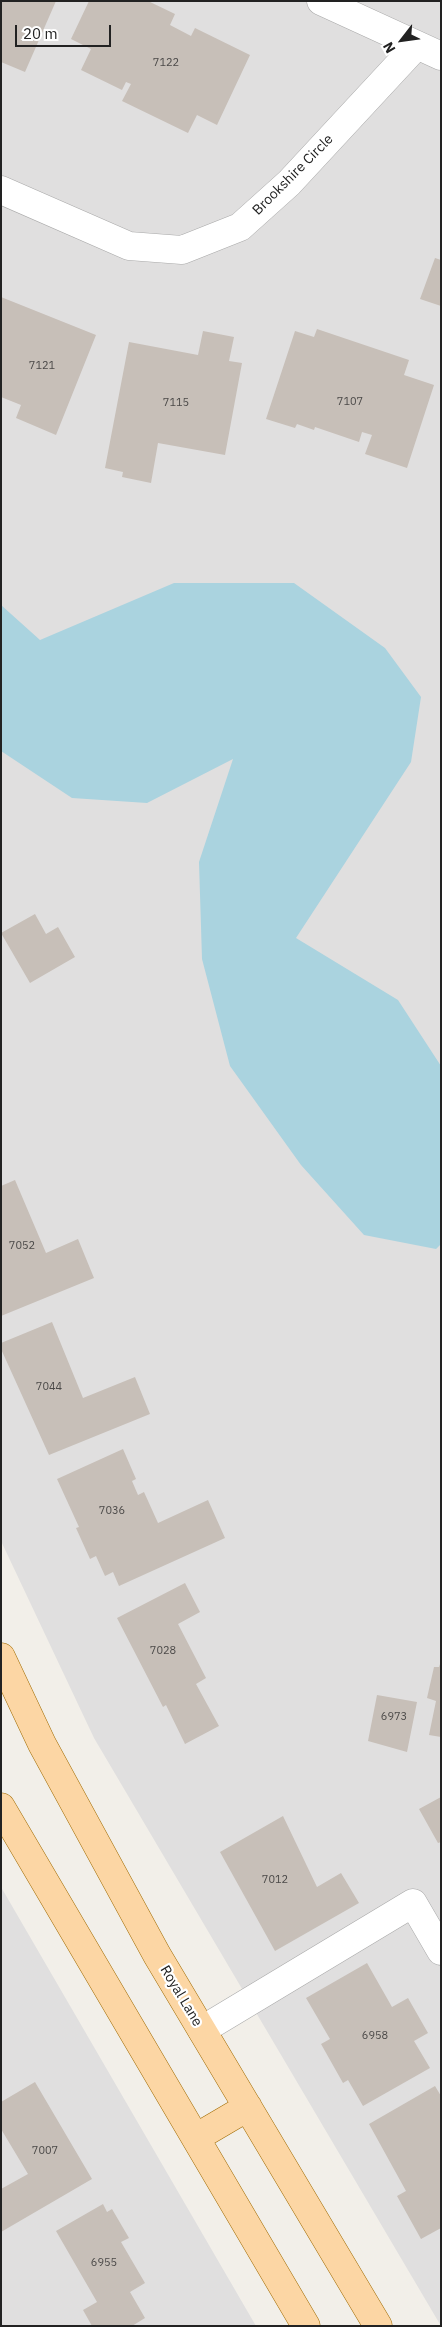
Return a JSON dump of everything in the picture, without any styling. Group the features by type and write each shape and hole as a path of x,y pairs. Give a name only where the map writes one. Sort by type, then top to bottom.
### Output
{"main road":[{"name":"Royal Lane","path":"1,1657 42,1744 157,1955 378,2326"},
{"path":"1,1807 23,1847 197,2137 306,2326"},
{"path":"197,2137 248,2107"}],"street":[{"path":"321,1 429,51"},
{"name":"Brookshire Circle","path":"1,190 129,246 182,250 240,227 429,51"},
{"path":"202,2030 412,1903 441,1951"}],"shaded area":[{"path":"1,1 441,1 441,2326 94,1738 1,1541"},
{"path":"1,1887 256,2326 1,2326"}],"water":[{"path":"174,583 294,583 385,648 421,697 411,762 296,938 398,1000 441,1066 441,1244 436,1249 364,1235 301,1165 230,1066 202,959 199,862 233,759 147,803 72,798 1,751 1,605 40,640"}],"building":[{"path":"1,1 56,1 25,72 1,62"},
{"path":"89,1 148,1 175,14 170,25 191,36 195,28 250,55 217,125 197,115 188,133 122,101 131,84 126,82 122,90 81,70 91,49 71,39"},
{"path":"435,258 441,260 441,306 420,299"},
{"path":"1,297 96,335 56,435 16,418 21,405 1,397"},
{"path":"317,329 409,360 404,375 434,385 407,468 365,454 372,435 362,432 359,442 315,427 314,430 297,424 295,428 266,419 295,331 314,337"},
{"path":"203,331 234,337 229,361 242,363 225,455 158,443 151,483 122,477 123,472 105,468 129,342 198,355"},
{"path":"35,914 46,934 58,927 75,957 30,983 1,933"},
{"path":"15,1180 46,1253 78,1239 94,1278 1,1316 1,1186"},
{"path":"52,1322 83,1398 135,1377 150,1414 49,1455 1,1349 1,1343"},
{"path":"123,1449 136,1479 132,1481 138,1495 144,1492 158,1523 208,1500 225,1538 119,1586 113,1572 105,1576 96,1556 90,1559 76,1528 79,1527 57,1479"},
{"path":"185,1583 200,1612 178,1624 206,1678 196,1684 219,1726 185,1744 166,1705 163,1707 117,1618"},
{"path":"441,1661 441,1737 429,1735 436,1701 427,1698 434,1667 439,1667"},
{"path":"377,1695 417,1702 407,1752 368,1741"},
{"path":"441,1797 441,1842 438,1843 419,1809"},
{"path":"283,1816 317,1887 341,1873 359,1903 275,1951 220,1852"},
{"path":"367,1963 392,2007 408,1998 428,2033 414,2041 430,2068 363,2106 348,2080 343,2083 321,2044 330,2039 306,1998"},
{"path":"35,2082 92,2179 1,2232 1,2189 28,2174 1,2129 1,2102"},
{"path":"435,2086 441,2096 441,2228 421,2239 397,2196 406,2191 369,2124"},
{"path":"103,2204 107,2212 112,2209 129,2238 121,2242 145,2283 130,2292 145,2318 132,2326 92,2326 83,2310 97,2302 56,2231"}]}
